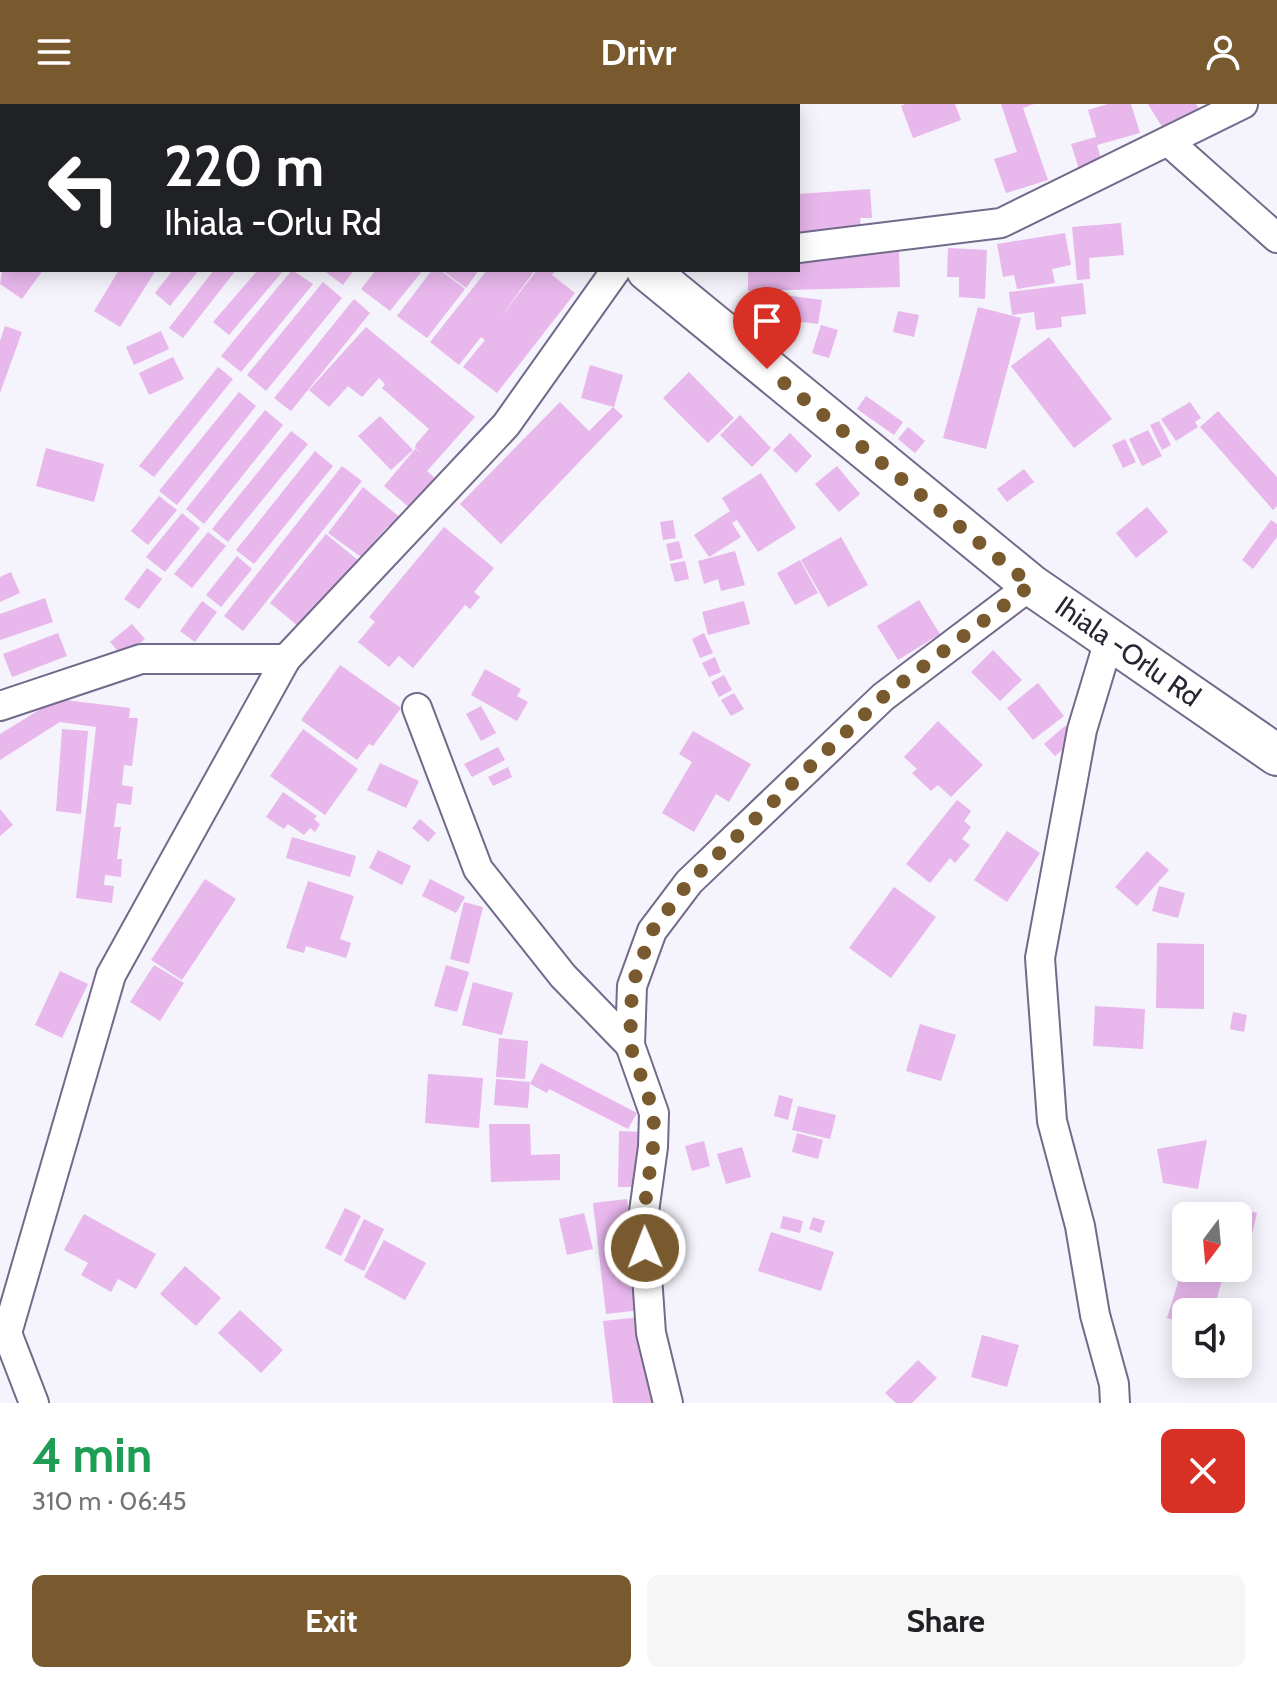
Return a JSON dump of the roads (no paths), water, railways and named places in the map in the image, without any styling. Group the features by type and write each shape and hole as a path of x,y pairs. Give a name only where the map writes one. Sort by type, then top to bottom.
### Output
{"main road":[{"name":"Ihiala -Orlu Rd","path":"649,272 1031,585 1277,755"}],"street":[{"path":"800,248 1001,223 1170,143 1243,104"},
{"path":"1170,143 1277,238"},
{"path":"34,1403 4,1329 111,975 286,659 506,425 615,272"},
{"path":"668,1403 651,1333 643,1219 653,1147 654,1113 630,1045 632,986 652,931 689,882 883,697 1031,585"},
{"path":"1110,637 1082,730 1040,958 1052,1121 1080,1226 1095,1315 1114,1384 1115,1403"},
{"path":"0,706 141,659 286,659"},
{"path":"417,708 478,869 563,976 630,1045"}]}
